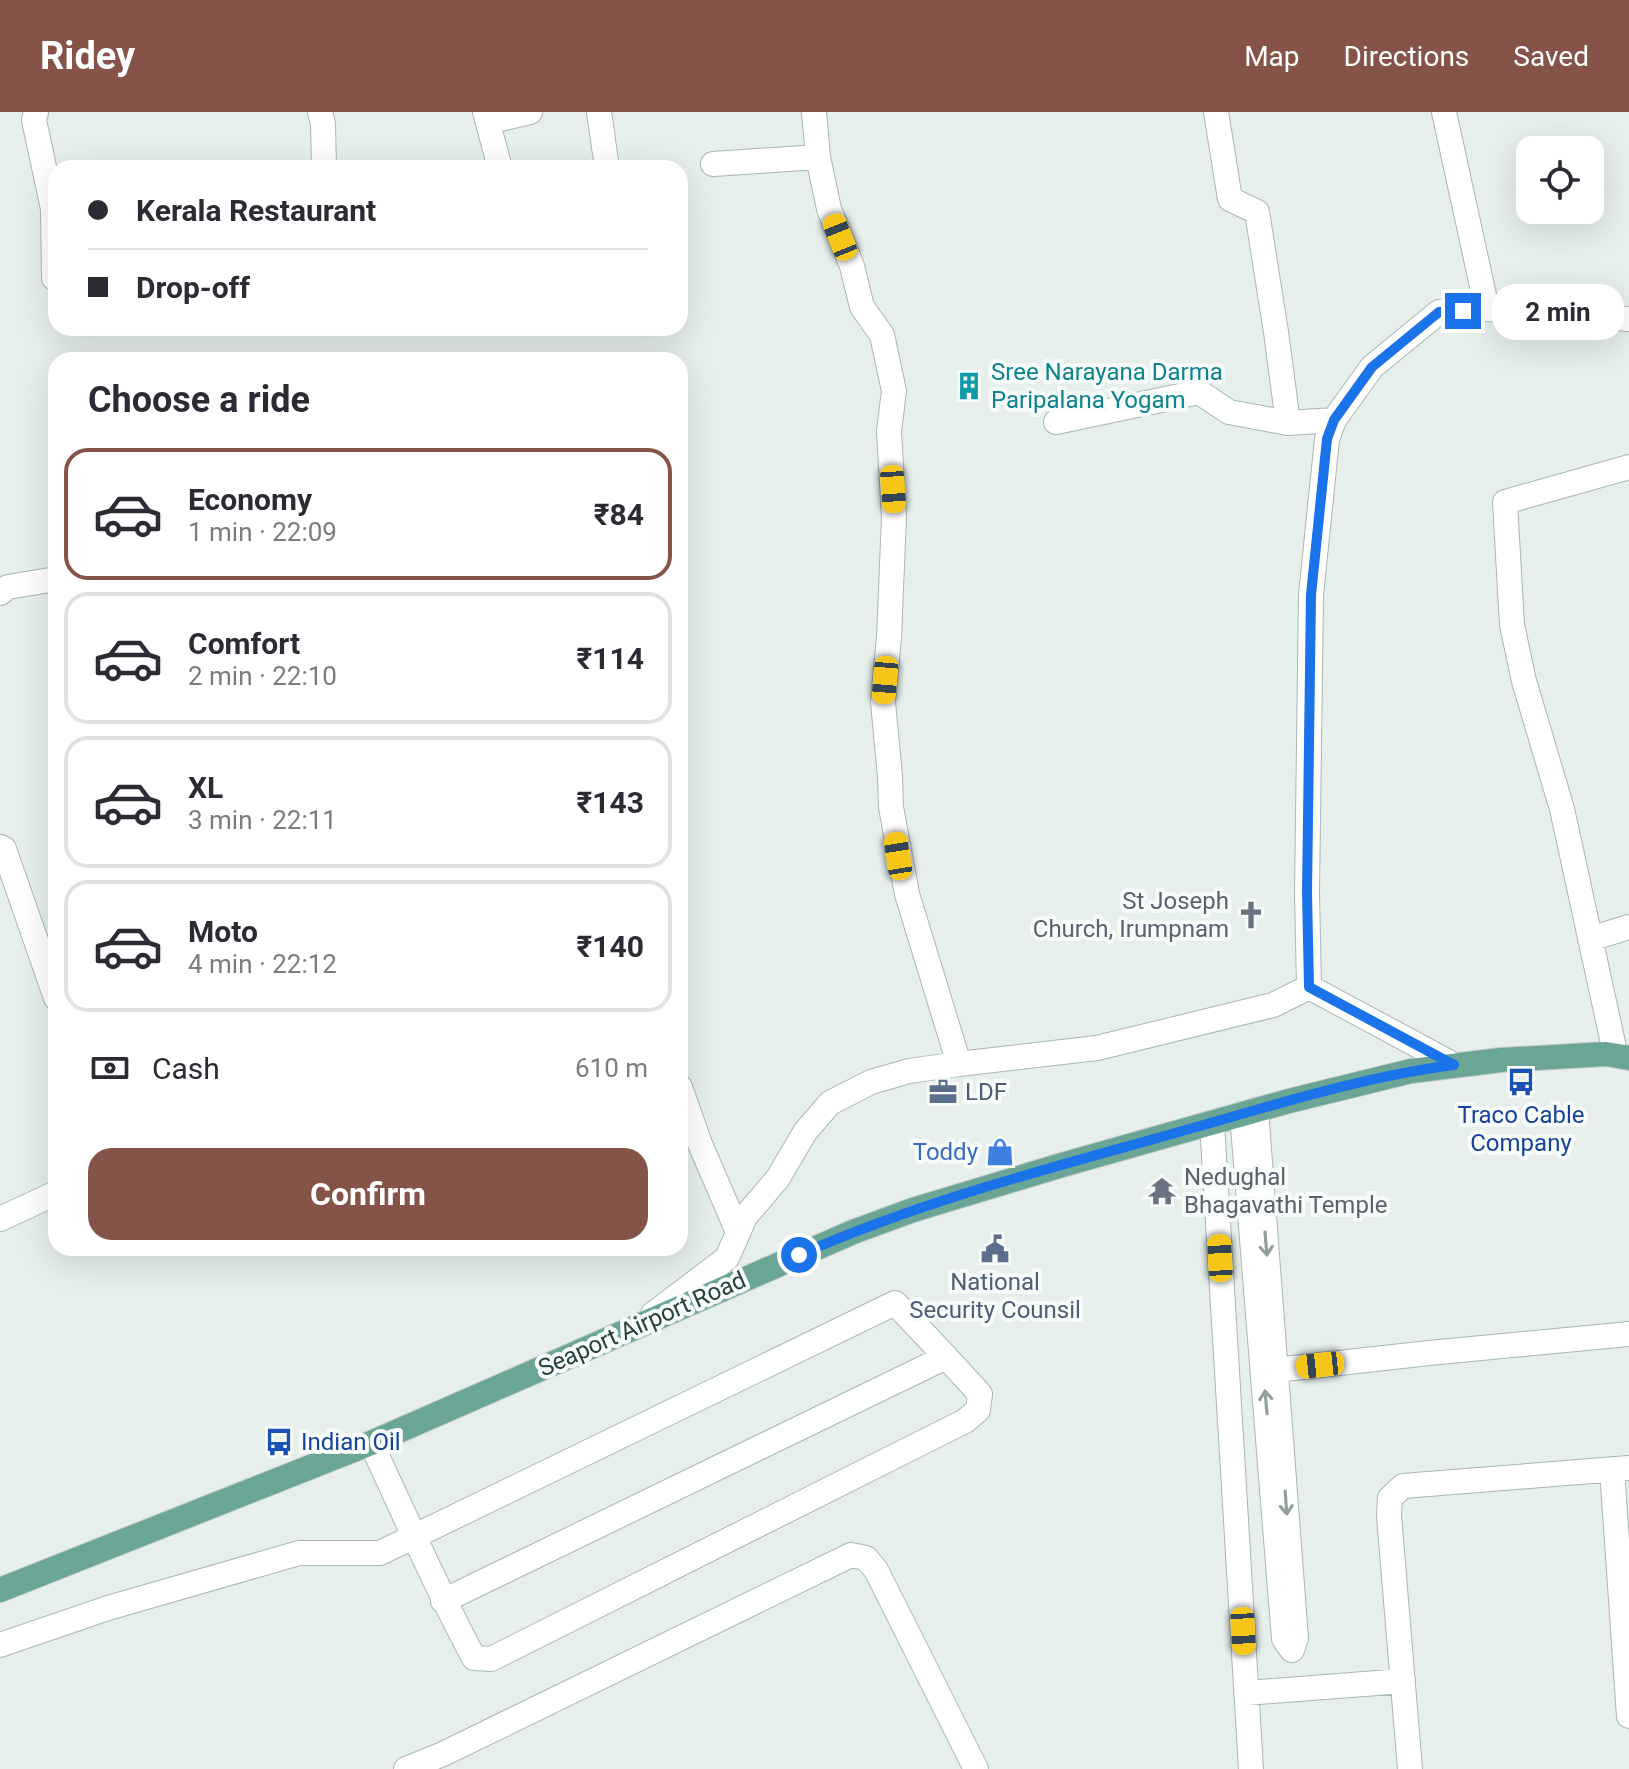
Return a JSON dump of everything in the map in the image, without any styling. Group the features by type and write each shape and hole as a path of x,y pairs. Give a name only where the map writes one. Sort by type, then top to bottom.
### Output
{"main road":[{"name":"Seaport Airport Road","path":"0,1590 371,1443 853,1232 901,1214 1249,1112 1411,1071 1501,1060 1606,1054 1621,1056"}],"street":[{"path":"36,112 34,120 48,186"},
{"path":"320,112 324,160"},
{"path":"498,160 486,117 530,112"},
{"path":"599,112 606,160"},
{"path":"814,112 818,157 829,209 852,266 862,307 882,335 894,391 889,431 894,517 883,702 891,807 907,894 959,1064"},
{"path":"1216,112 1230,199 1257,212 1288,423"},
{"path":"1444,112 1487,309"},
{"path":"713,164 818,157"},
{"path":"1309,987 1307,893 1311,595 1327,439 1334,420 1372,367 1439,312 1487,309 1629,319"},
{"path":"1056,422 1199,392 1229,412 1288,423 1334,420"},
{"path":"1621,1056 1613,1043 1562,809 1524,681 1512,625 1505,502 1629,467"},
{"path":"0,593 8,587 48,580"},
{"path":"0,847 4,849 48,975"},
{"path":"1590,939 1629,927"},
{"path":"636,1327 727,1258 745,1217 778,1178 805,1132 830,1103 871,1082 909,1071 1097,1048 1273,1005 1309,987"},
{"path":"1309,987 1454,1065"},
{"path":"688,1110 738,1232"},
{"path":"1249,1112 1268,1346 1284,1639 1292,1650"},
{"path":"1212,1123 1251,1769"},
{"path":"0,1219 48,1197"},
{"path":"0,1645 108,1608 299,1553 380,1553 415,1536 895,1303 980,1394 978,1410 965,1421 491,1659 474,1658 443,1601 415,1536 371,1443"},
{"path":"1276,1370 1629,1334"},
{"path":"1268,1346 1276,1370 1296,1638 1292,1650 1296,1689"},
{"path":"443,1601 946,1357"},
{"path":"1410,1769 1389,1516 1390,1498 1403,1486 1620,1469 1629,1716"},
{"path":"406,1769 447,1761 851,1555 866,1558 876,1570 976,1769"},
{"path":"1246,1693 1403,1681"}],"place":[{"name":"Sree Narayana Darma Paripalana Yogam","path":"969,386"},
{"name":"St Joseph Church, Irumpnam","path":"1251,915"},
{"name":"Traco Cable Company","path":"1521,1082"},
{"name":"LDF","path":"943,1092"},
{"name":"Toddy","path":"1000,1152"},
{"name":"Nedughal Bhagavathi Temple","path":"1162,1191"},
{"name":"National Security Counsil","path":"995,1249"},
{"name":"Indian Oil","path":"279,1442"}],"route":[{"path":"799,1255 913,1210 1062,1165 1289,1101 1411,1071 1454,1065 1309,987 1307,893 1311,595 1327,439 1334,420 1372,367 1439,312 1463,311"}]}
